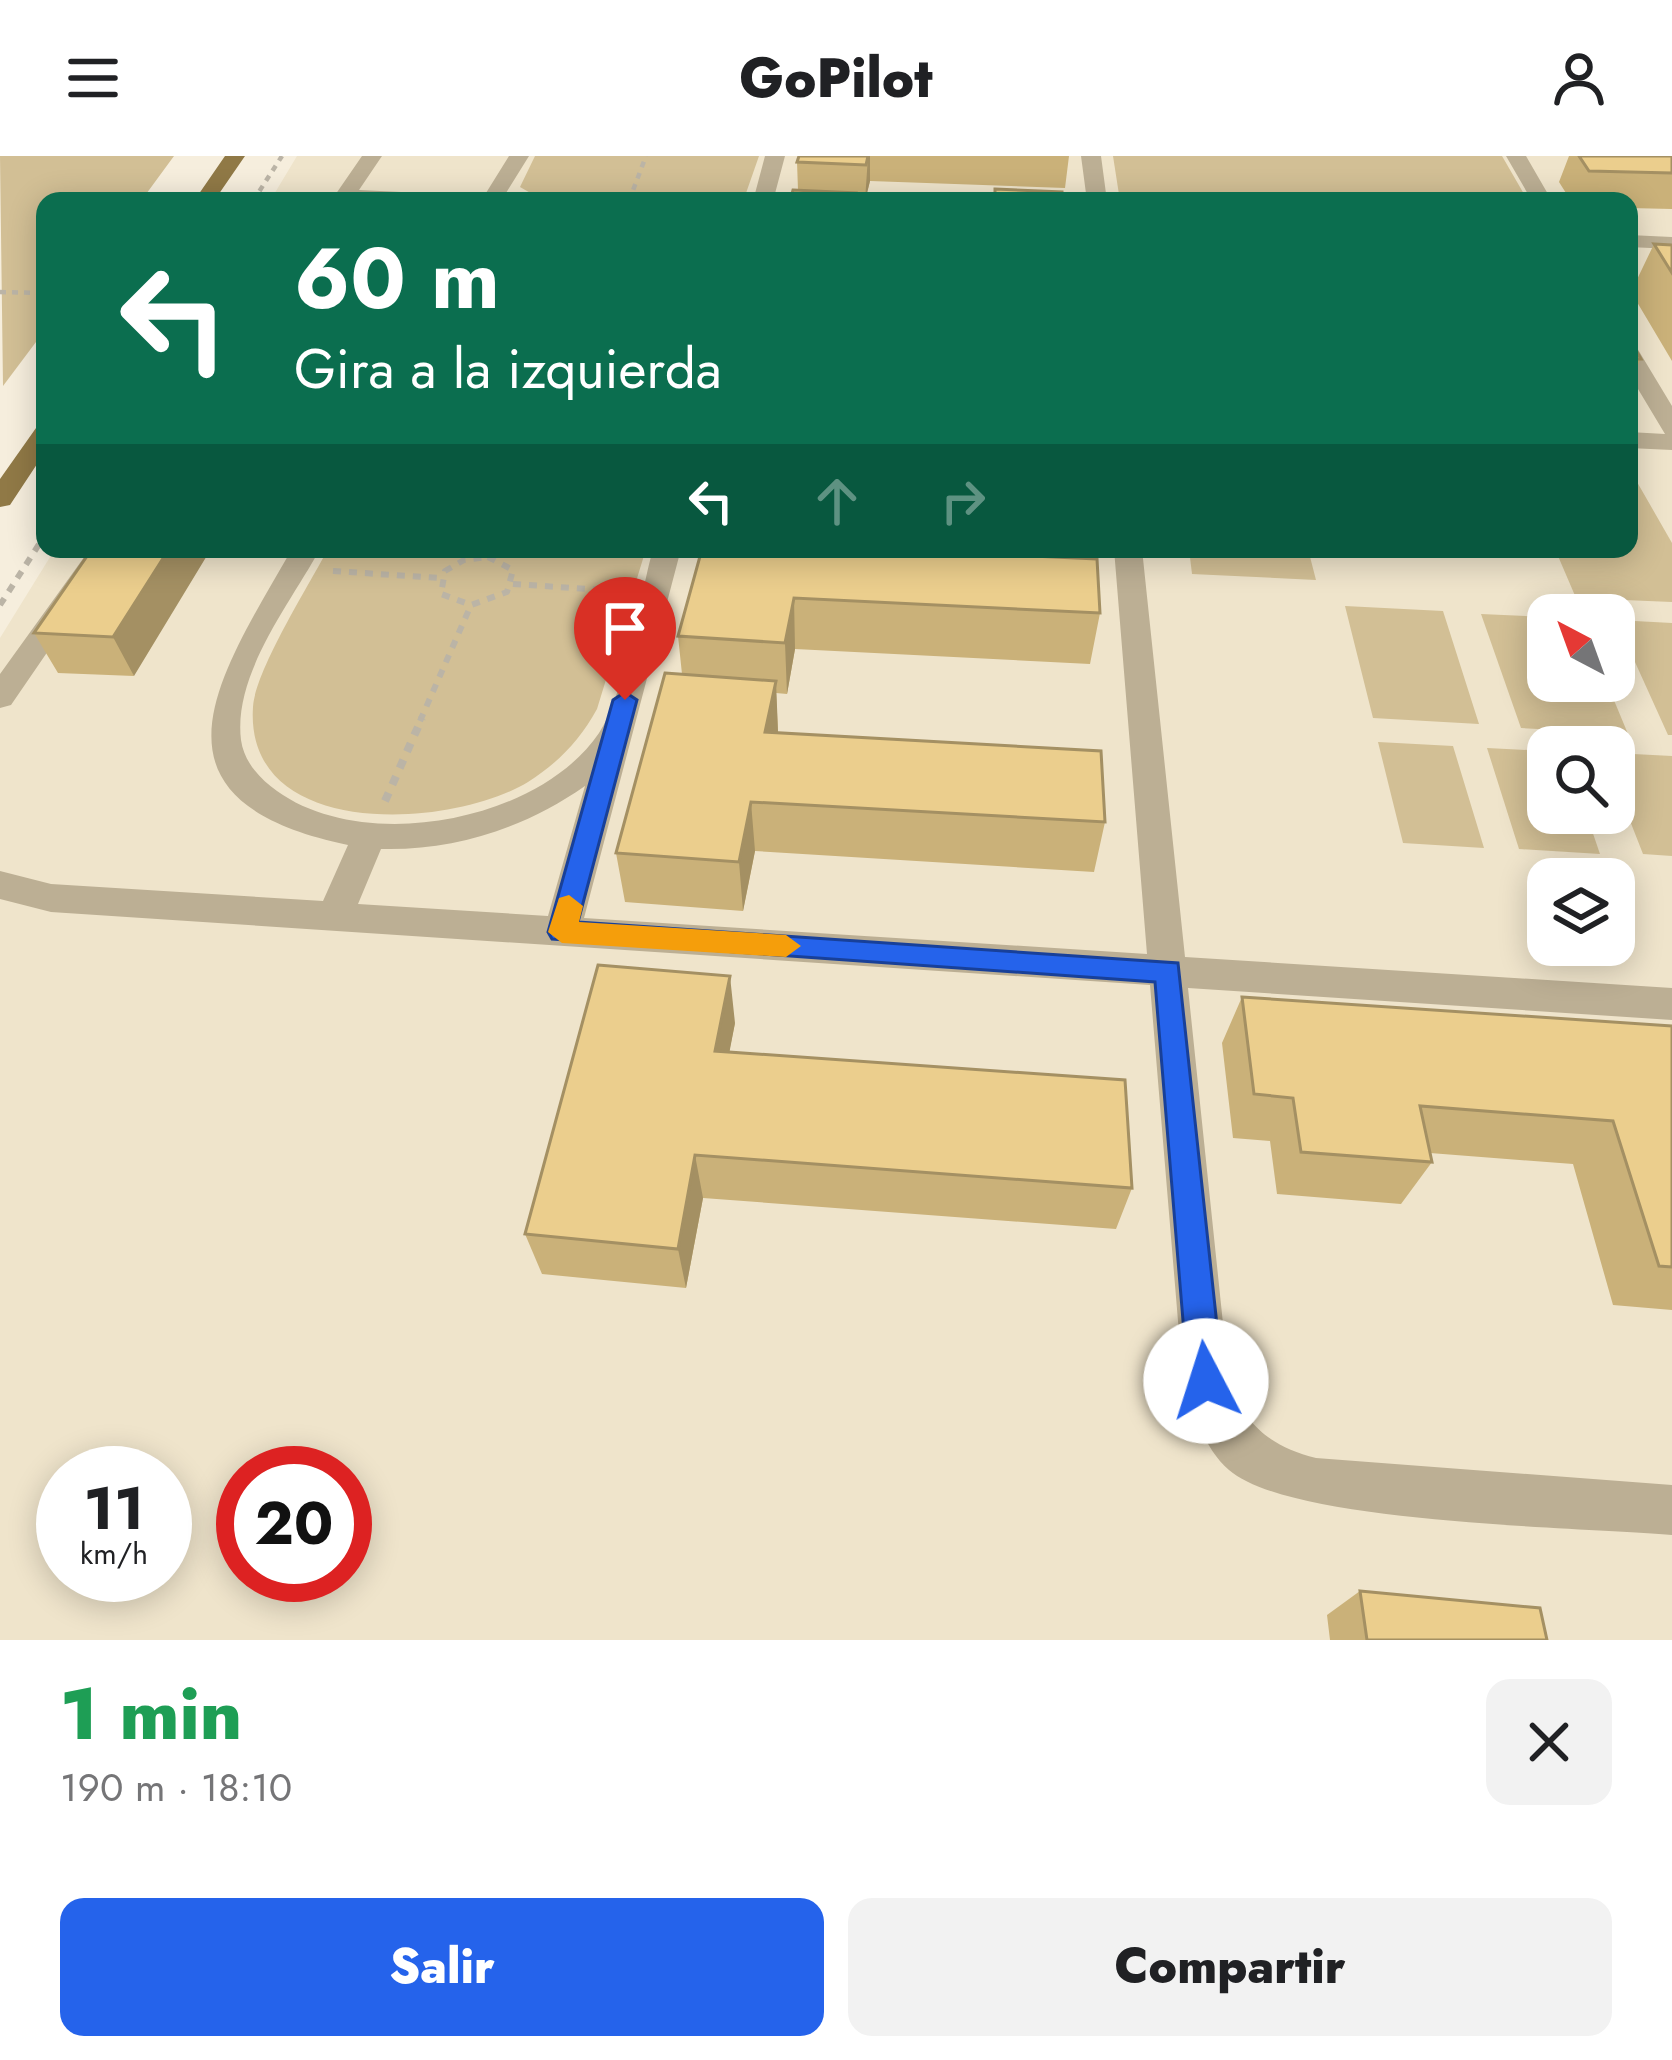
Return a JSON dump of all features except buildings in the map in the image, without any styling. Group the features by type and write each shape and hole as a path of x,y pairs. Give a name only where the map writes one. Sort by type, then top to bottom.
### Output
{"main road":[{"path":"210,192 235,156"},
{"path":"0,499 36,446"}],"lane":[{"path":"347,192 372,156"},
{"path":"497,192 519,156"},
{"path":"765,192 775,156"},
{"path":"1091,156 1096,192"},
{"path":"1516,156 1537,192"},
{"path":"1638,241 1672,243"},
{"path":"1638,369 1672,428"},
{"path":"1638,440 1672,442"},
{"path":"0,698 98,558"},
{"path":"562,932 665,558"},
{"path":"1130,558 1206,1381 1221,1428 1242,1454 1274,1473 1316,1482 1672,1510"},
{"path":"300,559 227,697 225,740 238,775 267,802 304,824 399,840 439,832 514,809 584,772 615,736"},
{"path":"335,916 369,837"},
{"path":"0,885 52,898 1672,1004"}],"path":[{"path":"259,192 282,156"},
{"path":"632,192 646,156"},
{"path":"0,292 36,293"},
{"path":"0,605 36,549"},
{"path":"471,558 440,578 438,586 448,600 471,605 497,598 513,584 655,593"},
{"path":"497,558 507,564 513,584"},
{"path":"300,559 440,578"},
{"path":"369,837 471,605"}],"shaded area":[{"path":"0,156 174,156 148,192 36,192 36,342 3,386"},
{"path":"297,156 1672,156 1672,1640 0,1640 0,638 49,558 1638,558 1638,192 275,192"},
{"path":"535,156 759,156 746,192 529,192 520,187"},
{"path":"1113,156 1502,156 1523,192 1119,192"},
{"path":"1638,484 1672,543 1672,602 1635,600 1635,594 1574,594 1559,558 1638,558"},
{"path":"323,558 643,558 597,709 583,731 528,782 494,798 451,809 358,812 316,802 281,782 259,751 253,707 273,651"},
{"path":"1190,558 1310,558 1316,580 1192,574"},
{"path":"1345,606 1443,611 1479,724 1373,718"},
{"path":"1481,614 1527,616 1527,702 1615,702 1625,726 1521,728"},
{"path":"1635,621 1672,623 1672,735 1635,662"},
{"path":"1378,742 1453,746 1484,848 1403,843"},
{"path":"1487,748 1527,750 1527,834 1593,834 1600,854 1519,849"},
{"path":"1635,754 1672,756 1672,856 1643,854 1635,834"}],"slow traffic":[{"path":"569,906 562,932 786,946"}],"route":[{"path":"625,700 562,932 1168,971 1206,1381"}]}
